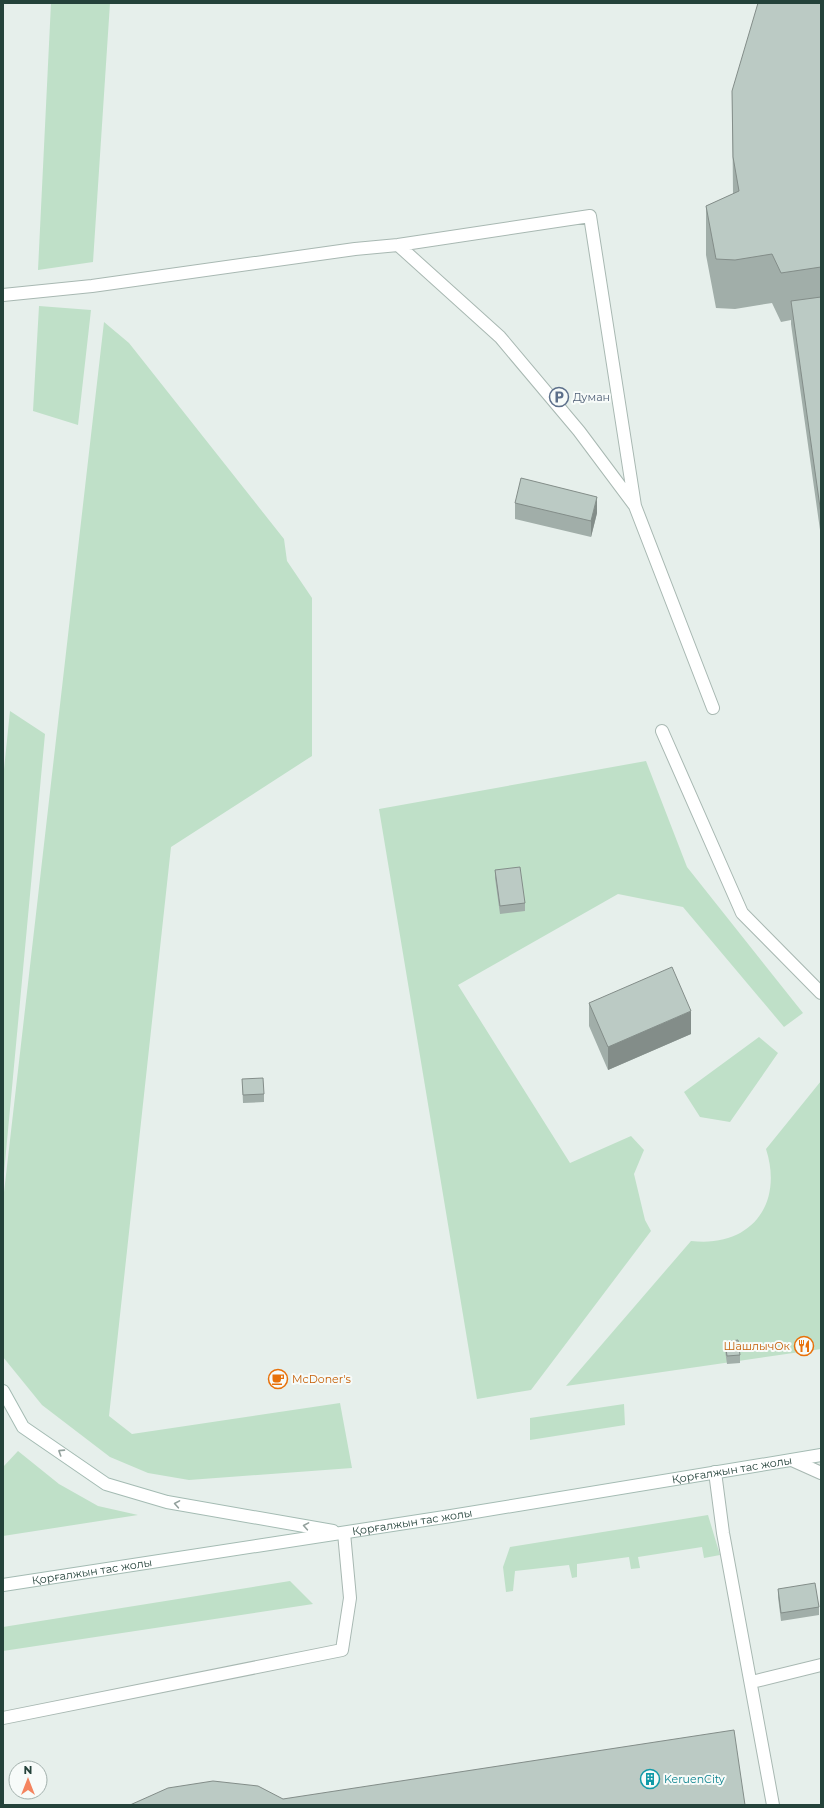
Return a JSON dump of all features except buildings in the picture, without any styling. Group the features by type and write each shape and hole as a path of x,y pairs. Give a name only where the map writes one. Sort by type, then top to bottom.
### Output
{"main road":[{"path":"3,295 92,286 347,250 398,245 590,216 635,506 713,708"},
{"path":"398,245 500,337 579,431 635,506"},
{"path":"662,731 742,913 821,993"},
{"path":"3,1391 23,1427 106,1484 167,1502 344,1533 350,1598 342,1650 3,1718"},
{"name":"Қорғалжын тас жолы","path":"3,1585 344,1533 821,1455"},
{"path":"792,1460 821,1473"},
{"path":"715,1472 725,1540 752,1682 773,1805"},
{"path":"752,1682 821,1665"}],"green space":[{"path":"51,3 110,3 93,262 38,270"},
{"path":"39,306 91,310 78,425 33,411"},
{"path":"104,322 129,343 284,539 287,561 312,598 312,756 171,847 109,1416 132,1434 340,1403 352,1468 189,1480 148,1473 110,1457 42,1405 3,1357 3,1201"},
{"path":"10,711 45,734 3,1184 3,779"},
{"path":"646,761 687,867 803,1013 784,1027 683,907 618,894 458,985 570,1163 631,1136 644,1150 634,1174 645,1220 651,1231 531,1390 477,1399 379,809"},
{"path":"759,1037 778,1053 730,1122 700,1117 684,1092"},
{"path":"821,1081 821,1349 566,1386 691,1241 712,1241 730,1237 745,1230 757,1219 766,1205 770,1188 770,1169 766,1149"},
{"path":"624,1404 625,1425 530,1440 530,1418"},
{"path":"18,1451 59,1484 98,1506 138,1515 3,1536 3,1467"},
{"path":"708,1515 720,1555 704,1558 702,1547 638,1557 640,1568 631,1569 629,1557 577,1564 577,1577 572,1578 569,1565 515,1571 513,1591 506,1592 503,1567 510,1547"},
{"path":"290,1581 313,1604 3,1651 3,1627"}],"place":[{"name":"Думан","path":"559,397"},
{"name":"ШашлычОк","path":"804,1346"},
{"name":"McDoner's","path":"278,1379"},
{"name":"KeruenCity","path":"650,1779"}]}
